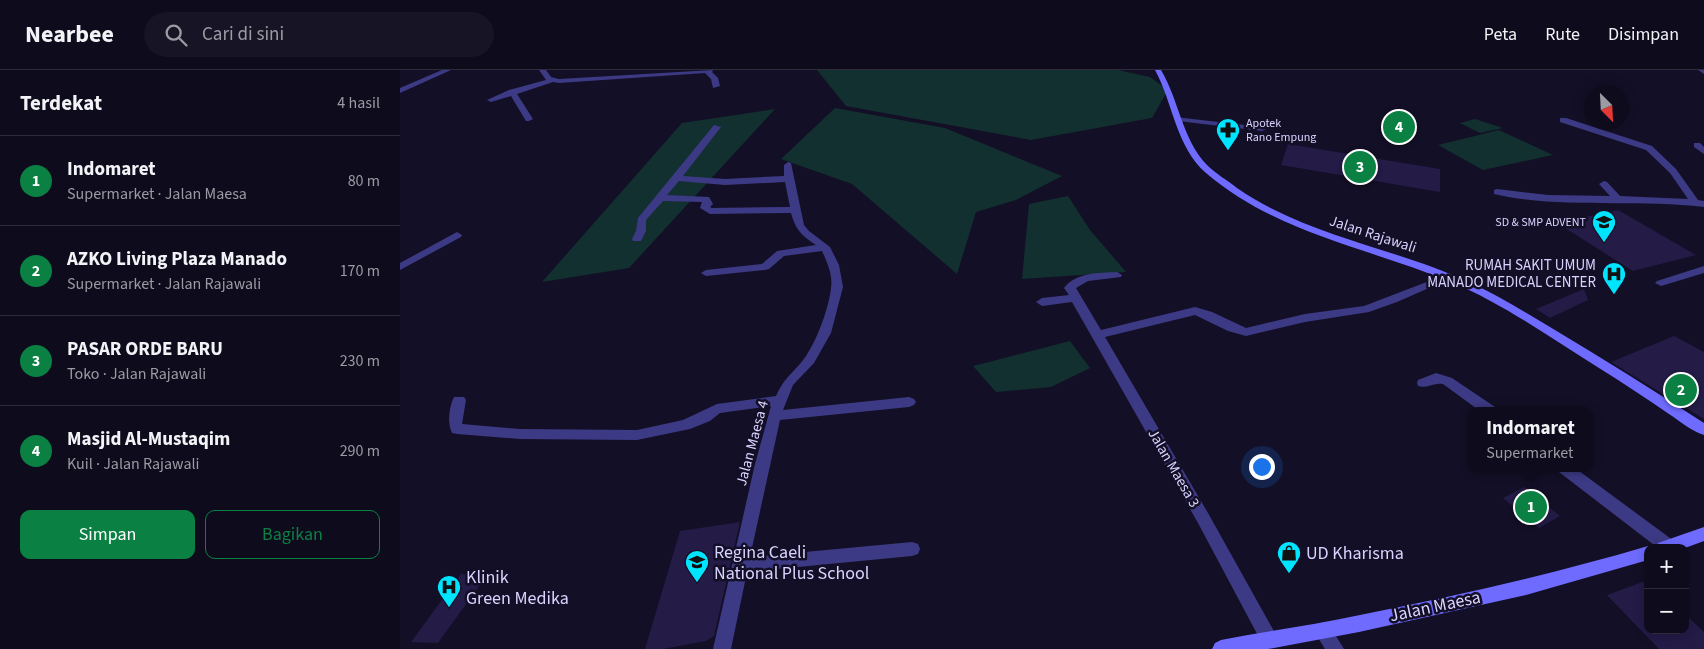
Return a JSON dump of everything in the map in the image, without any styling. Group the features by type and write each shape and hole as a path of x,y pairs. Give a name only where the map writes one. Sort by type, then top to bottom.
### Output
{"street":[{"path":"400,91 448,70"},
{"path":"542,70 552,80"},
{"name":"Jalan Rajawali","path":"1158,70 1164,80 1183,136 1200,162 1236,193 1275,216 1314,232 1377,251 1449,277 1508,307 1565,341 1704,430"},
{"path":"491,100 552,80 709,71 714,78 716,86"},
{"path":"512,92 529,119"},
{"path":"1178,119 1262,129"},
{"path":"1562,120 1649,148 1673,171 1700,203"},
{"path":"637,239 641,231 641,220 718,127"},
{"path":"1697,145 1704,151"},
{"name":"Jalan Maesa 4","path":"722,649 762,464 780,400 788,383 810,360 830,320 837,287 834,265 825,247 812,236 805,233 799,226 789,179 788,165"},
{"path":"677,178 725,182 789,179"},
{"path":"1604,184 1618,200"},
{"path":"1497,192 1532,197 1700,203"},
{"path":"660,198 706,199 708,204 705,208 710,211 795,210"},
{"path":"400,267 457,235"},
{"path":"706,273 765,267 781,253 825,247"},
{"path":"1661,283 1704,269"},
{"path":"1042,302 1076,298 1070,288 1073,284 1087,279 1117,275"},
{"path":"1098,335 1195,311 1207,314 1238,331 1246,332 1305,318 1365,309 1393,300 1449,277"},
{"name":"Jalan Maesa 3","path":"1076,298 1269,639"},
{"path":"1423,383 1436,378 1447,380 1484,407"},
{"path":"459,400 455,423 457,429 520,434 625,436 685,425 705,418 717,409 780,400"},
{"path":"775,416 909,402"},
{"path":"1569,472 1662,544"},
{"path":"1675,544 1704,534"},
{"path":"740,565 912,549"},
{"name":"Jalan Maesa","path":"1220,649 1323,630 1588,572 1644,554"},
{"path":"1323,630 1335,649"}],"green space":[{"path":"817,70 1118,70 1150,77 1168,90 1152,118 1031,140 846,106"},
{"path":"835,108 945,128 1062,176 1016,200 976,212 957,274 852,184 781,159"},
{"path":"775,109 629,268 542,282 682,123"},
{"path":"1475,119 1503,128 1480,133 1460,123"},
{"path":"1499,130 1553,155 1483,170 1438,145"},
{"path":"1068,196 1090,230 1126,272 1022,279 1029,204"},
{"path":"1070,341 1090,368 1051,387 996,392 973,366"}],"building":[{"path":"1288,144 1440,169 1440,192 1281,165"},
{"name":"SD & SMP ADVENT","path":"1618,210 1696,255 1633,271 1557,223"},
{"path":"1584,289 1588,300 1550,318 1536,309"},
{"path":"1674,336 1704,352 1704,419 1611,362"},
{"path":"1524,487 1560,516 1539,528 1503,498"},
{"name":"Regina Caeli National Plus School","path":"740,522 714,636 706,641 663,649 645,649 680,531"},
{"name":"Klinik Green Medika","path":"461,574 487,575 438,643 411,642"},
{"path":"1644,581 1644,633 1607,595"},
{"path":"1689,618 1704,632 1704,649 1659,649 1645,634 1689,634"}],"place":[{"name":"Masjid Al-Mustaqim","path":"1399,127"},
{"name":"Apotek Rano Empung","path":"1228,151"},
{"name":"PASAR ORDE BARU","path":"1360,167"},
{"name":"SD & SMP ADVENT","path":"1604,243"},
{"name":"RUMAH SAKIT UMUM MANADO MEDICAL CENTER","path":"1614,295"},
{"name":"AZKO Living Plaza Manado","path":"1681,390"},
{"name":"Indomaret","path":"1531,507"},
{"name":"UD Kharisma","path":"1289,574"},
{"name":"Regina Caeli National Plus School","path":"697,583"},
{"name":"Klinik Green Medika","path":"449,608"}]}
